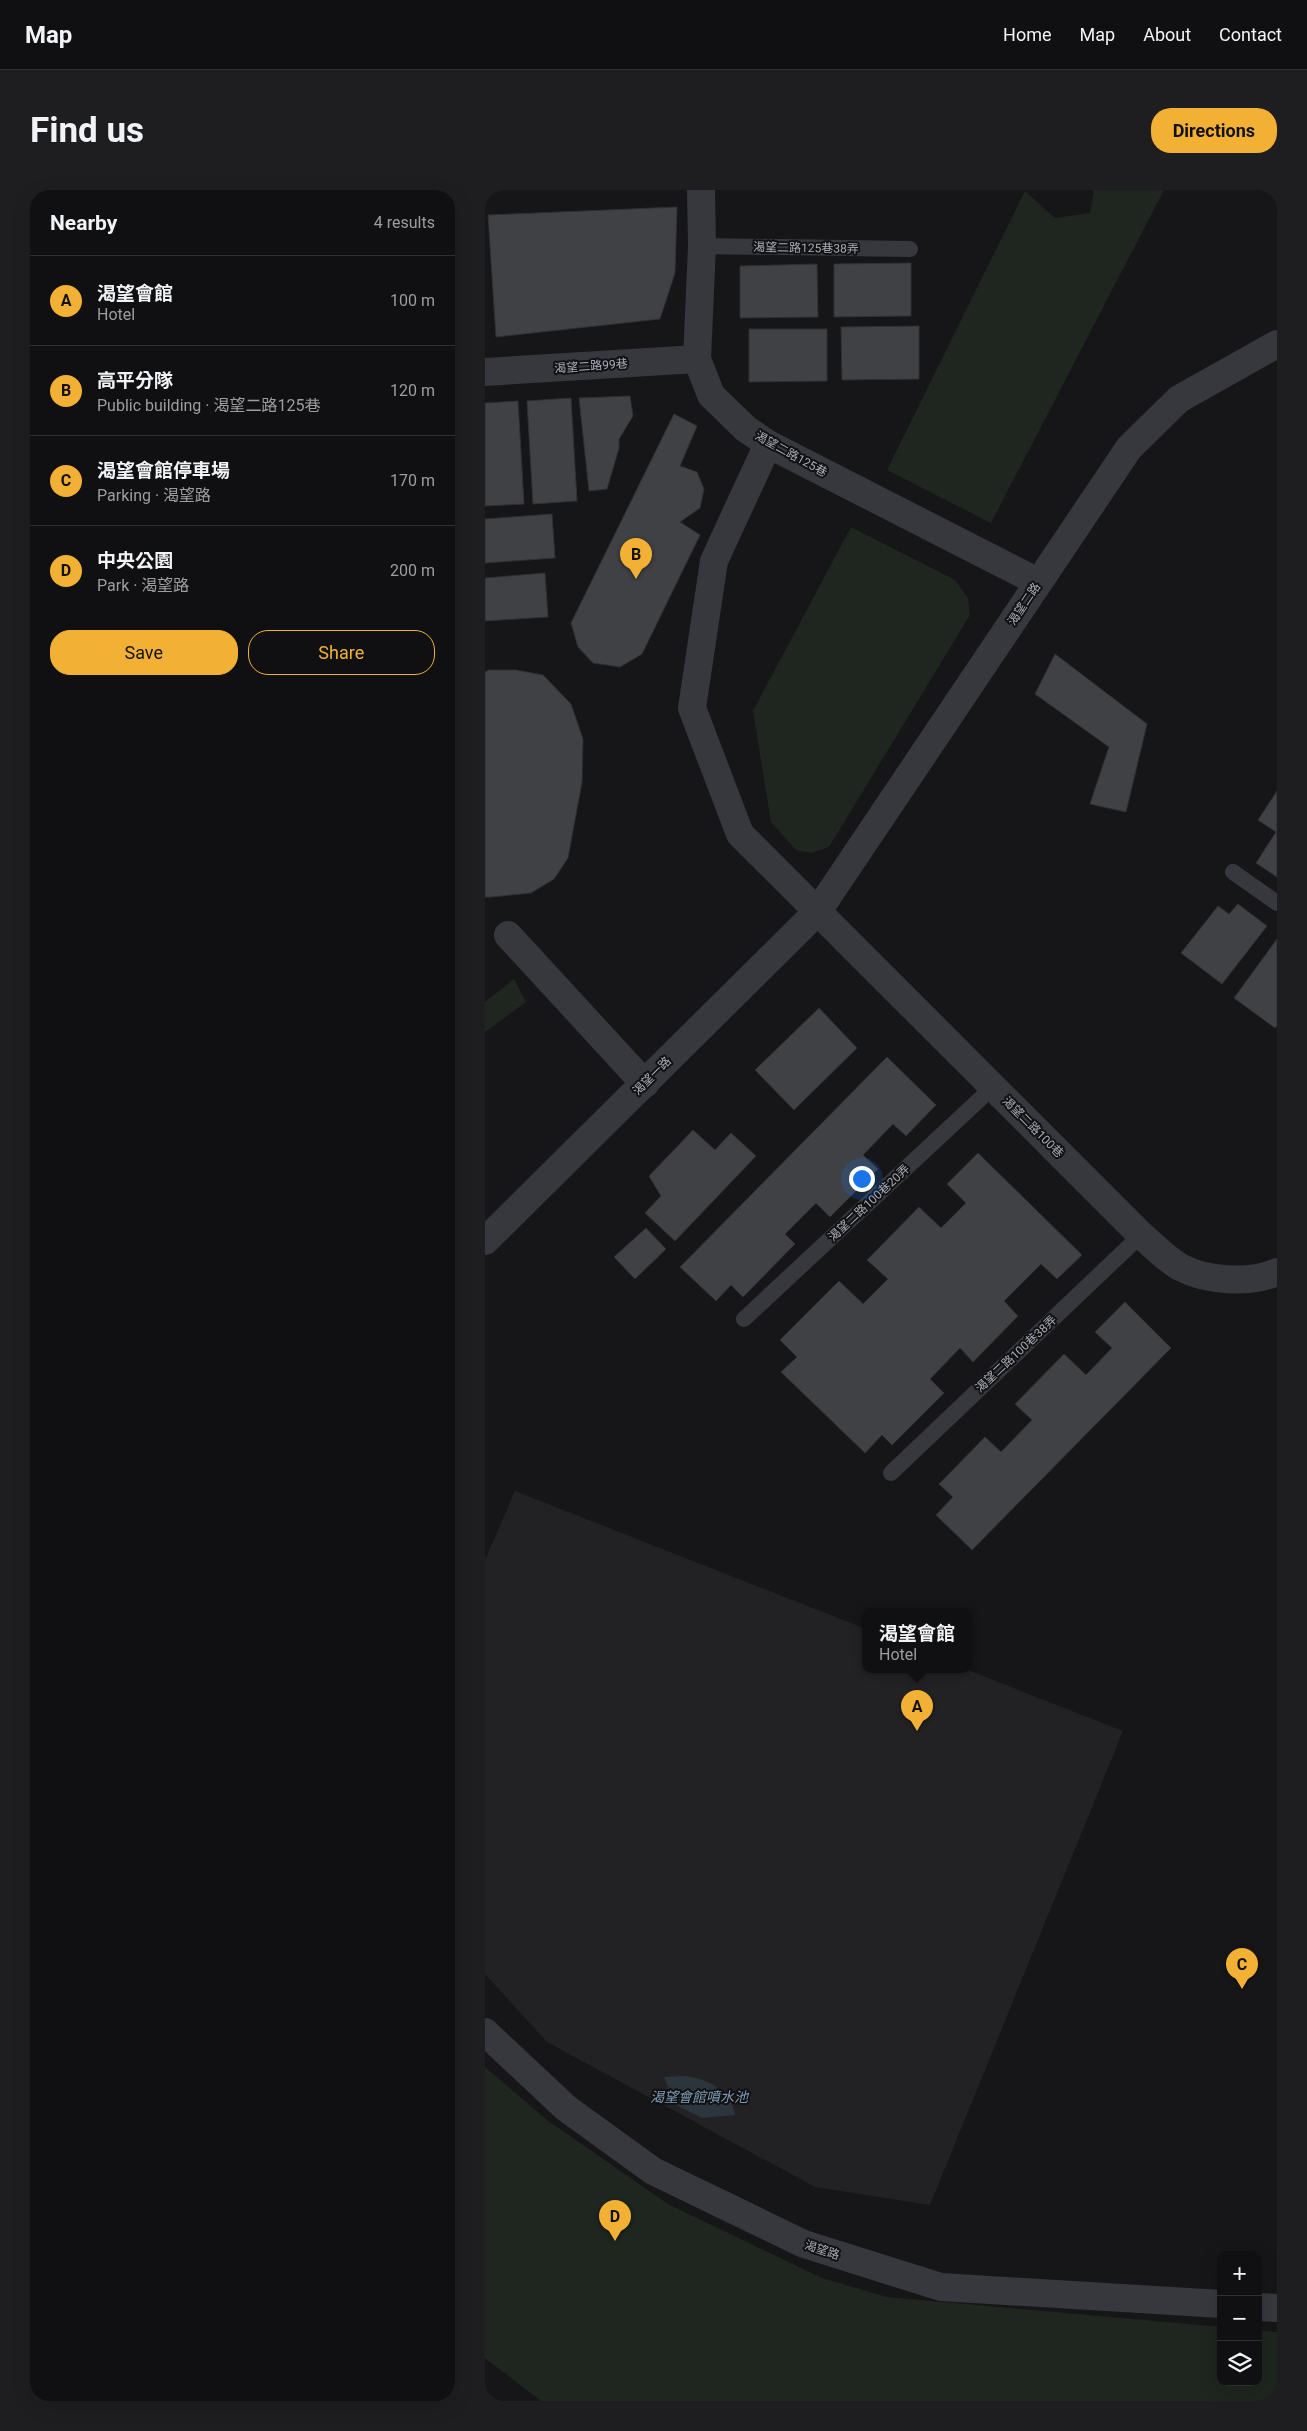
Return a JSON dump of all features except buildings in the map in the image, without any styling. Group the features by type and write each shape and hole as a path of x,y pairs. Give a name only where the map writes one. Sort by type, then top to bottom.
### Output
{"street":[{"name":"渴望二路125巷","path":"701,190 702,246 697,359 711,395 745,429 768,444 1038,582"},
{"name":"渴望二路","path":"818,912 1129,448 1179,400 1277,344"},
{"name":"渴望二路99巷","path":"485,372 697,359"},
{"name":"渴望二路100巷","path":"768,444 713,561 692,708 740,834 1141,1235 1180,1267 1225,1281 1265,1277 1277,1272"},
{"name":"渴望一路","path":"485,1242 818,912"},
{"path":"508,935 645,1084"},
{"name":"渴望路","path":"485,2032 566,2108 653,2171 804,2244 941,2287 1217,2304"},
{"path":"1262,2307 1277,2308"}],"lane":[{"name":"渴望二路125巷38弄","path":"702,246 910,249"},
{"path":"1233,872 1277,903"},
{"name":"渴望二路100巷20弄","path":"745,1319 993,1087"},
{"name":"渴望二路100巷38弄","path":"891,1473 1141,1235"}],"shaded area":[{"path":"1094,190 1164,190 991,523 887,470 1025,191 1055,218 1090,213"},
{"path":"851,527 955,580 968,598 970,615 829,847 811,853 796,850 771,822 753,711"},
{"path":"514,979 526,1002 485,1032 485,1002"},
{"path":"515,1491 862,1627 862,1673 972,1672 1123,1731 930,2205 815,2187 547,2042 485,1974 485,1560"},
{"path":"485,2067 547,2120 668,2204 822,2278 887,2297 1217,2327 1217,2386 1262,2386 1262,2331 1277,2332 1277,2401 541,2401 485,2358"}],"water":[{"name":"渴望會館噴水池","path":"684,2076 701,2079 723,2092 732,2106 735,2115 702,2118 676,2105 664,2077"}],"place":[{"name":"高平分隊","path":"636,579"},
{"name":"渴望會館","path":"917,1731"},
{"name":"渴望會館停車場","path":"1242,1989"},
{"name":"中央公園","path":"615,2241"}]}
